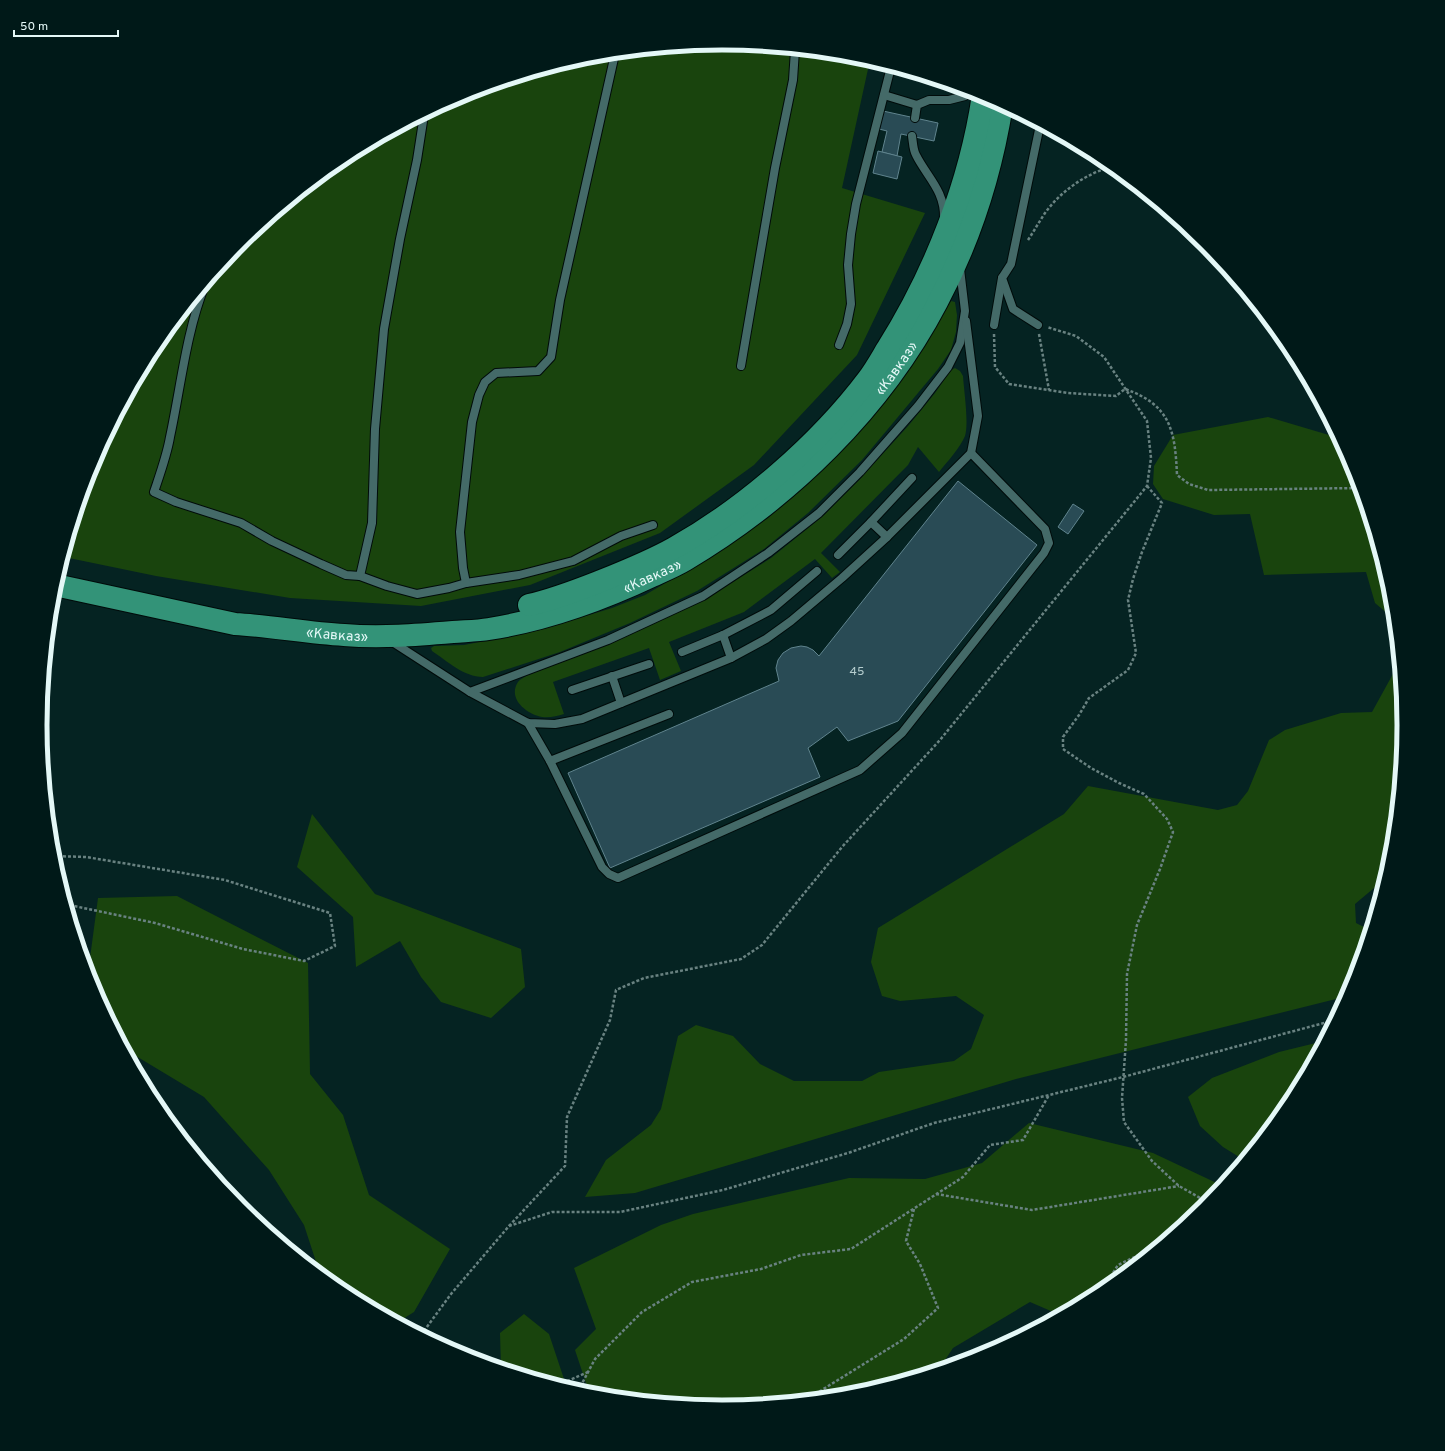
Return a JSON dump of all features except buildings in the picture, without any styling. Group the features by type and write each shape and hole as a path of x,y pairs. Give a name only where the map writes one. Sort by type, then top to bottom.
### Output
{"main road":[{"name":"«Кавказ»","path":"64,575 238,609 331,622 375,624 426,622 482,615 536,604 583,588 631,569 674,548 716,522 756,492 798,456 834,420 868,379 899,330 915,301 944,237 973,151 982,101"},
{"name":"«Кавказ»","path":"62,586 235,624 344,635 431,634 489,629 541,618 589,604 683,561 723,536 768,502 808,468 848,429 883,386 914,341 938,302 959,253 978,208 991,160 1001,110"}],"lane":[{"path":"741,366 775,168 793,80 795,54"},
{"path":"466,583 463,568 460,532 466,464 472,422 478,395 486,382 496,373 538,371 551,356 560,300 614,59"},
{"path":"839,345 847,324 851,304 848,265 851,234 858,197 890,71"},
{"path":"884,95 918,104 929,100 949,100 966,95"},
{"path":"915,118 918,104"},
{"path":"360,576 372,523 375,429 384,328 400,239 417,160 423,120"},
{"path":"994,325 1002,278 1011,264 1039,129"},
{"path":"912,136 915,154 933,181 940,196 944,211 944,237"},
{"path":"235,624 257,632 302,639 343,642 394,642 470,692 528,723 555,724 582,719 731,658 766,639 791,621 842,578 887,537 971,453 978,416 959,253"},
{"path":"1002,278 1013,309 1038,325"},
{"path":"200,298 186,356 170,439 154,492 176,502 241,523 272,541 346,575 360,576 387,586 417,594 466,583 518,575 574,561 621,536 653,525"},
{"path":"470,692 608,640 703,596 768,554 819,513 860,472 918,406 948,366 960,343 965,311"},
{"path":"528,723 550,761 602,867 609,874 618,878 860,770 902,733 1044,553 1049,543 1045,529 971,453"},
{"path":"838,555 912,478"},
{"path":"871,522 887,537"},
{"path":"682,652 723,635 771,610 817,571"},
{"path":"723,635 731,658"},
{"path":"572,690 649,664"},
{"path":"612,676 621,703"},
{"path":"550,761 669,714"}],"path":[{"path":"1013,253 1024,246 1046,212 1070,187 1104,168"},
{"path":"994,325 995,367 1009,384 1068,393 1116,396 1125,389 1142,395 1156,405 1169,422 1176,448 1177,475 1189,484 1208,490 1355,488"},
{"path":"1038,325 1049,390"},
{"path":"1147,486 1162,503 1132,579 1128,600 1136,653 1128,670 1089,698 1063,737 1063,749 1091,768 1144,794 1167,819 1173,832 1160,869 1137,925 1127,974 1126,1040 1122,1098 1124,1122 1152,1161 1179,1186 1203,1200"},
{"path":"60,856 86,857 225,880 330,913 335,946 304,961 243,949 155,923 74,906 73,909"},
{"path":"424,1331 451,1294 509,1226 565,1166 567,1117 610,1020 616,990"},
{"path":"509,1226 552,1212 620,1212 723,1190 848,1153 934,1123 1123,1077 1329,1022"},
{"path":"581,1386 595,1359 642,1312 692,1282 761,1269 801,1255 851,1249 963,1177 990,1145 1023,1140 1049,1095"},
{"path":"935,1194 1032,1210 1179,1186"},
{"path":"816,1394 904,1339 938,1308 920,1264 906,1241 914,1208"},
{"path":"1110,1279 1118,1265 1146,1251"},
{"path":"565,1382 588,1372"}],"green space":[{"path":"722,50 767,51 811,56 869,66 842,188 925,213 857,355 754,465 660,533 530,585 421,606 290,598 156,576 68,558 83,508 98,467 137,388 161,350 187,314 215,280 245,248 277,218 311,190 347,164 385,140 464,101 505,86 548,73 591,63 678,51"},
{"path":"951,301 955,302 957,315 956,332 951,350 938,369 862,460 808,513 764,549 697,591 630,623 560,652 483,677 462,671 432,651 431,648 434,646 464,645 540,630 612,608 645,595 705,560 768,518 830,462 876,413 912,364"},
{"path":"955,368 960,371 963,376 967,423 963,441 939,472 918,447 908,465 821,553 840,572 832,578 815,559 744,612 669,642 681,671 660,680 649,648 553,682 564,714 551,717 542,717 530,713 520,705 515,694 515,688 520,680 528,675 606,645 704,600 771,558 823,516 859,480 909,425 935,393 951,370"},
{"path":"1268,417 1332,436 1347,467 1362,508 1375,551 1388,614 1375,603 1366,572 1264,575 1250,514 1214,515 1163,499 1153,484 1154,466 1173,435"},
{"path":"1396,669 1398,726 1397,770 1385,857 1379,884 1355,904 1356,923 1366,928 1347,984 1340,998 1016,1079 635,1193 585,1197 606,1160 651,1125 661,1109 678,1036 696,1025 733,1036 760,1064 794,1081 862,1081 879,1072 954,1061 971,1049 984,1015 956,996 900,1001 882,996 871,962 878,928 1064,814 1088,786 1218,810 1237,805 1248,791 1269,740 1285,730 1341,713 1372,712"},
{"path":"312,814 375,894 521,949 525,987 491,1018 441,1002 421,977 400,941 356,967 353,917 297,867"},
{"path":"177,896 308,963 310,1074 343,1115 369,1195 450,1249 414,1312 402,1320 347,1287 317,1265 304,1225 269,1170 204,1097 132,1054 98,984 90,961 98,898"},
{"path":"1319,1042 1308,1063 1284,1101 1241,1158 1223,1147 1200,1126 1188,1097 1212,1078 1279,1052"},
{"path":"1029,1123 1153,1153 1218,1184 1168,1233 1134,1261 1098,1287 1056,1313 1030,1302 953,1348 942,1364 940,1365 897,1378 854,1388 767,1400 678,1400 591,1388 586,1383 575,1350 596,1329 574,1268 661,1225 693,1214 849,1178 925,1179 982,1163"},
{"path":"524,1314 549,1334 565,1382 501,1363 500,1333"}]}
